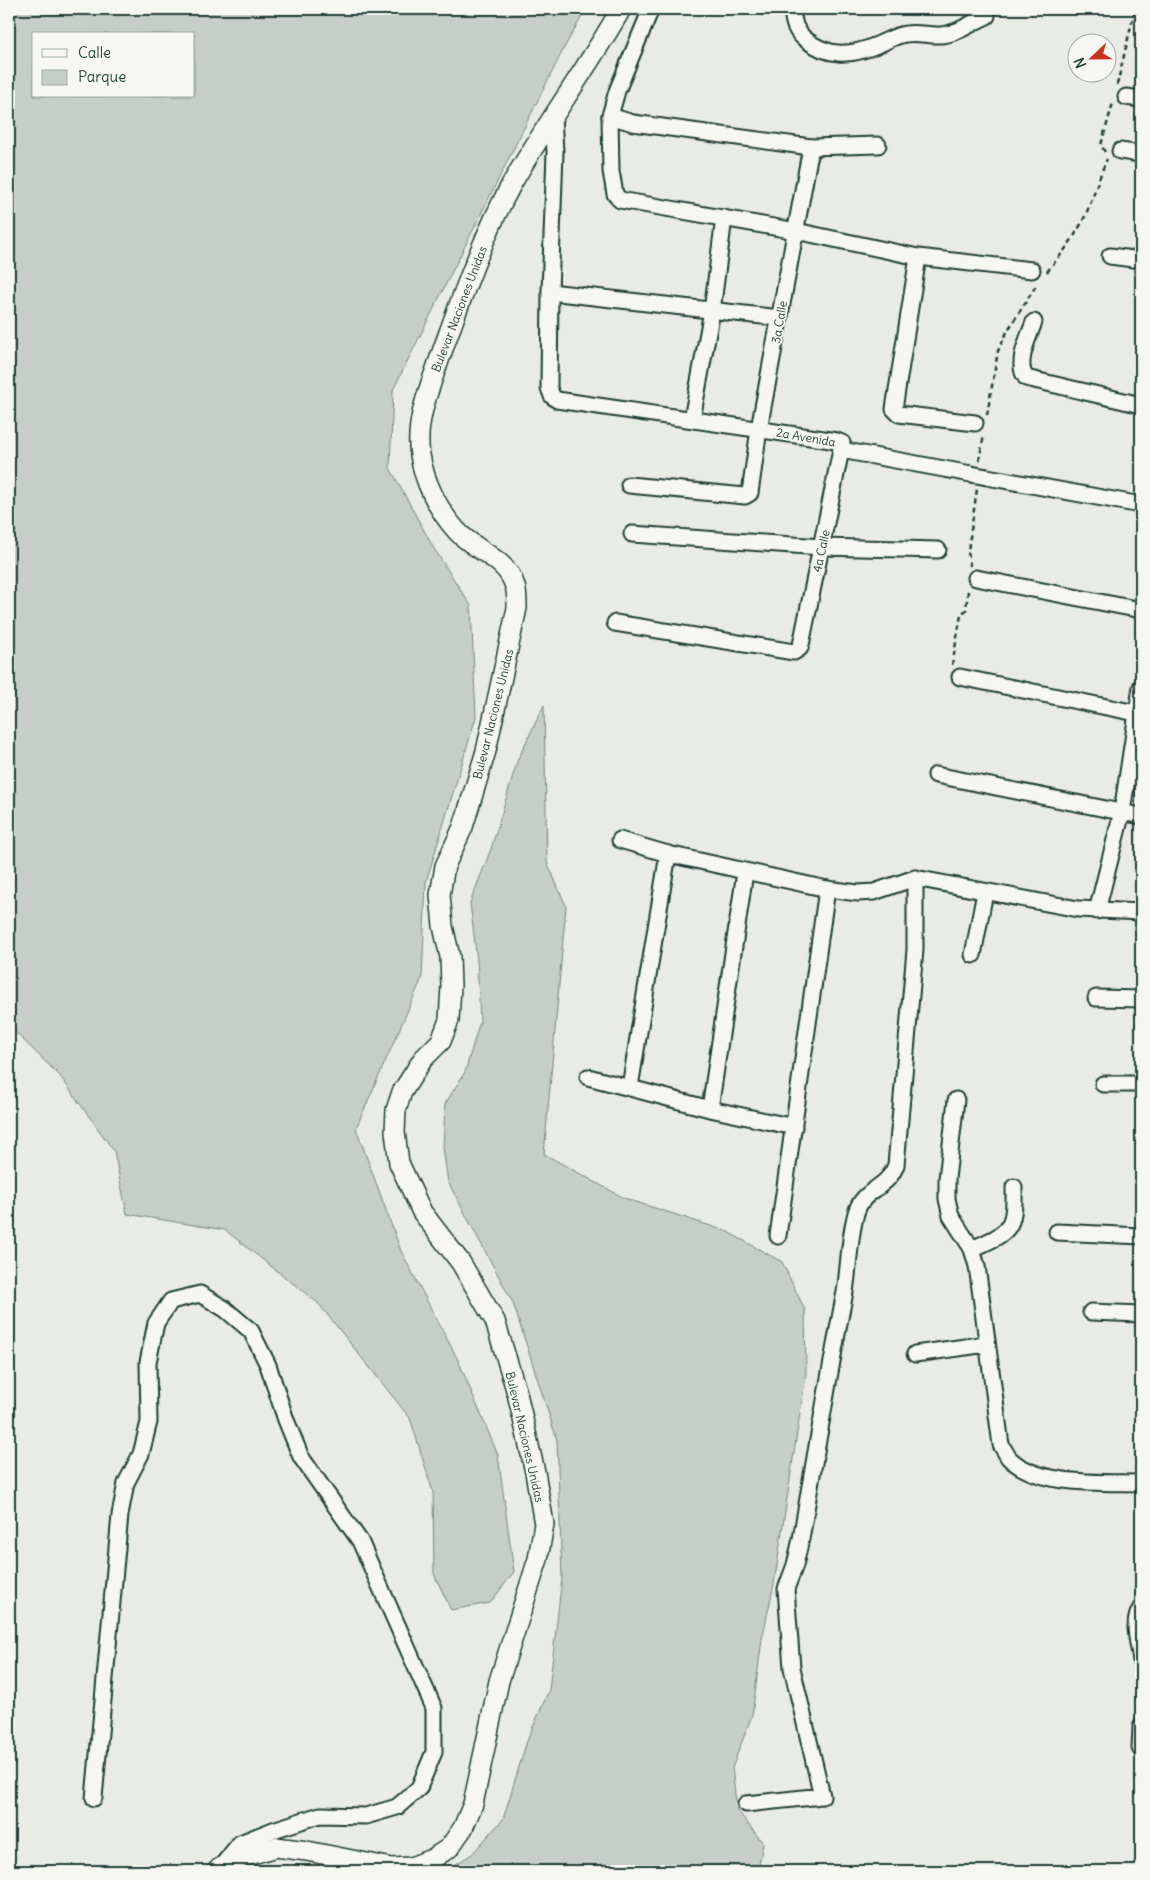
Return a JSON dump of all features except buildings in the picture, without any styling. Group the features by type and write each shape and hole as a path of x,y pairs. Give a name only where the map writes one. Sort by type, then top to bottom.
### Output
{"main road":[{"name":"Bulevar Naciones Unidas","path":"218,1870 243,1857 276,1847 307,1851 392,1868 411,1867 432,1859 449,1848 463,1828 473,1804 499,1681 538,1558 544,1524 535,1472 517,1393 495,1322 461,1263 422,1212 400,1163 395,1132 396,1110 402,1092 422,1059 441,1040 449,1020 450,956 443,926 440,895 445,866 463,827 486,751 517,608 516,586 507,571 492,556 456,530 430,488 420,454 421,417 458,309 493,221 512,184 621,9"}],"street":[{"path":"651,9 617,91 610,116 611,171 614,190 618,198 623,201 796,231 918,257 1032,270"},
{"path":"793,9 792,19 800,35 817,47 848,54 860,52 906,34 940,35 952,33 987,16"},
{"path":"1126,96 1141,99"},
{"path":"610,116 633,123 811,147 878,145"},
{"path":"553,117 555,152 550,292 780,318"},
{"name":"3a Calle","path":"629,486 747,496 750,493 759,429 811,147"},
{"path":"1120,152 1141,154"},
{"path":"692,419 712,311 724,218"},
{"path":"1110,256 1141,260"},
{"path":"918,257 894,409 899,414 975,423"},
{"name":"2a Avenida","path":"550,292 550,388 552,396 562,402 837,440 842,444 841,450 1141,505"},
{"path":"1034,322 1023,354 1022,373 1026,378 1141,405"},
{"name":"4a Calle","path":"615,623 794,652 797,650 801,645 841,450"},
{"path":"632,534 822,547 938,550"},
{"path":"976,578 1141,610"},
{"path":"960,677 1139,713"},
{"path":"1097,911 1122,812 1139,713 1141,687"},
{"path":"936,775 1141,816"},
{"path":"620,840 668,854 827,889 858,893 874,892 916,878 1097,911 1141,912"},
{"path":"630,1087 668,854"},
{"path":"710,1109 745,872"},
{"path":"746,1804 822,1796 792,1668 786,1588 799,1548 846,1285 856,1214 860,1202 889,1179 896,1165 913,970 916,878"},
{"path":"778,1236 827,889"},
{"path":"973,955 985,892"},
{"path":"1096,998 1141,999"},
{"path":"588,1078 630,1087 710,1109 794,1126"},
{"path":"1103,1084 1141,1084"},
{"path":"956,1100 947,1179 947,1199 951,1216 972,1249 976,1266 1001,1445 1010,1458 1023,1467 1059,1480 1141,1483"},
{"path":"972,1249 1003,1234 1011,1224 1014,1187"},
{"path":"1057,1232 1141,1236"},
{"path":"94,1798 120,1515 126,1483 141,1454 149,1422 148,1362 156,1323 171,1301 200,1294 225,1309 251,1331 268,1365 300,1457 360,1541 434,1708 434,1752 419,1788 397,1807 366,1816 320,1815 273,1830 240,1843 218,1870"},
{"path":"1091,1312 1141,1314"},
{"path":"915,1354 986,1344"},
{"path":"1141,1608 1138,1613 1136,1628 1141,1661"},
{"path":"1140,1748 1141,1727"}],"green space":[{"path":"9,9 586,9 564,48 393,390 390,468 433,547 471,606 476,717 426,882 422,978 356,1128 401,1251 458,1360 498,1455 514,1572 490,1603 451,1610 434,1574 433,1492 410,1418 318,1303 225,1230 127,1214 114,1151 60,1076 9,1026"},
{"path":"544,705 547,862 566,906 544,1154 624,1198 726,1231 782,1262 805,1310 806,1374 774,1584 762,1639 752,1715 732,1768 737,1810 763,1843 758,1871 445,1871 472,1854 503,1819 527,1741 549,1690 562,1577 557,1440 513,1303 448,1182 443,1148 445,1104 465,1072 480,1021 477,960 470,903 491,849 518,759"}]}
